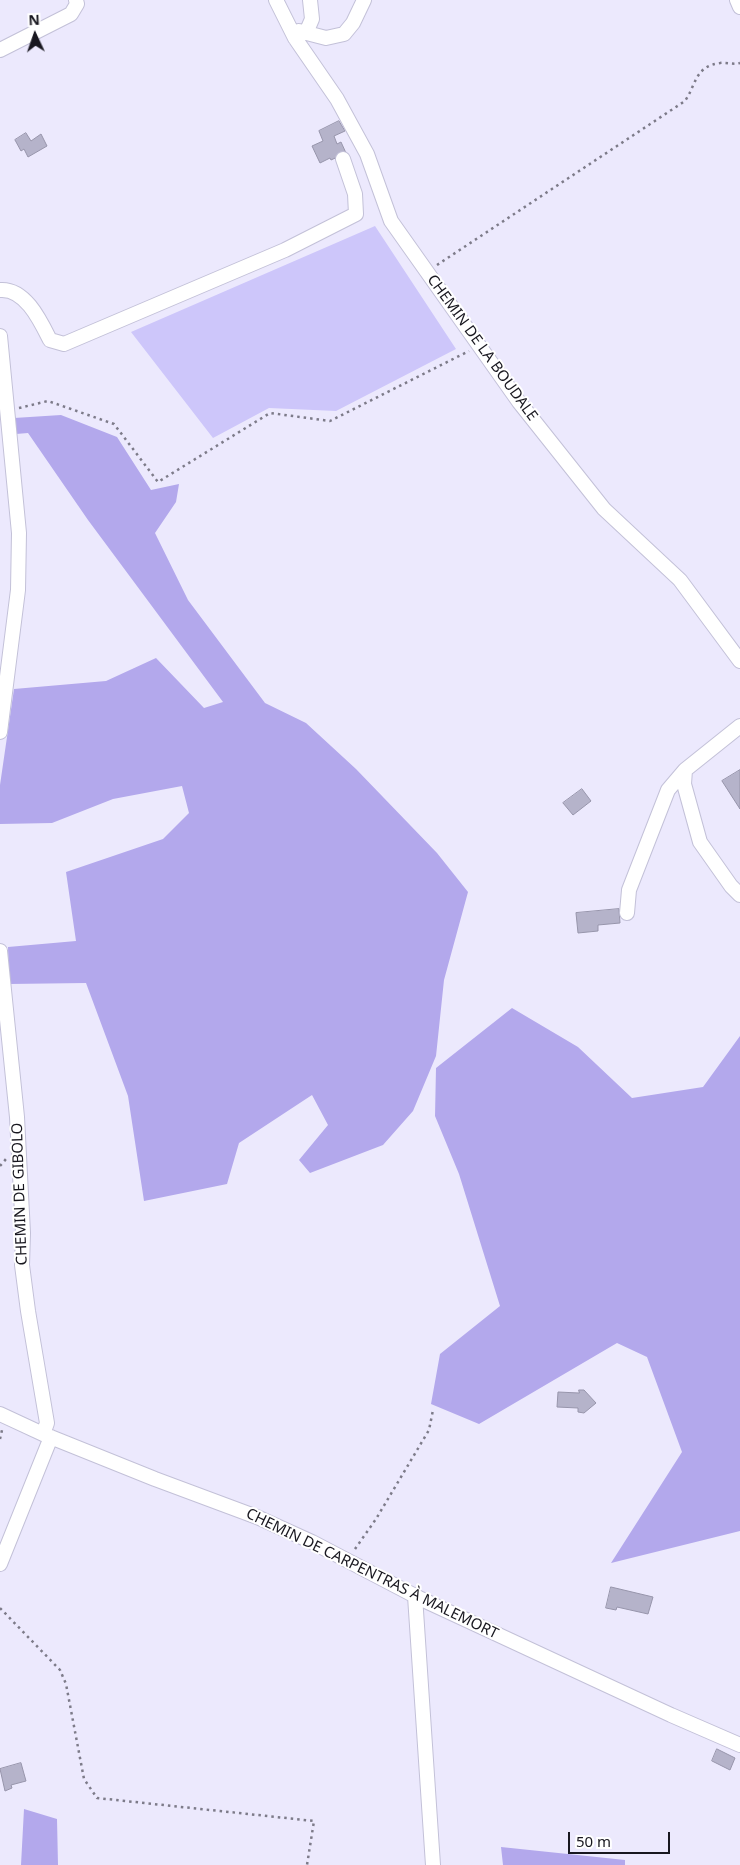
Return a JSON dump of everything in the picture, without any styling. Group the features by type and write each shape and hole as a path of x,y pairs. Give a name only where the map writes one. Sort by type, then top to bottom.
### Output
{"street":[{"path":"0,50 71,14 77,4 76,0"},
{"name":"CHEMIN DE LA BOUDALE","path":"276,0 301,35 367,154 391,220 427,272 519,402 604,509 680,580 740,661"},
{"path":"310,0 312,19 301,35 326,38 344,34 353,23 364,0"},
{"path":"737,0 740,7"},
{"path":"0,290 8,289 17,292 44,328 50,340 64,344 74,341 285,250 356,214 355,194 343,159"},
{"path":"0,336 7,410 6,464 19,533 18,590 0,732"},
{"path":"627,913 629,890 668,790 685,770 740,726"},
{"path":"685,770 684,784 700,842 731,886 740,895"},
{"name":"CHEMIN DE GIBOLO","path":"0,952 17,1116 23,1233 22,1265 47,1423 47,1435 0,1564"},
{"name":"CHEMIN DE CARPENTRAS À MALEMORT","path":"0,1414 155,1479 256,1517 312,1542 415,1596 671,1716 740,1744"},
{"path":"415,1596 433,1865"}],"path":[{"path":"427,272 685,101 693,90 695,77 705,68 721,63 740,63"},
{"path":"7,410 48,401 114,424 158,482 270,412 330,421 479,346"},
{"path":"347,1560 376,1519 429,1430 433,1410"},
{"path":"0,1608 60,1670 66,1684 84,1779 97,1798 314,1821 307,1865"}],"shaded area":[{"path":"375,226 456,349 336,411 269,408 213,438 131,332"},
{"path":"61,415 117,437 151,490 179,484 176,502 155,533 188,600 265,703 306,723 356,769 437,853 468,892 444,980 436,1056 413,1111 383,1145 310,1173 299,1160 328,1125 312,1095 239,1143 227,1184 144,1201 128,1096 86,983 9,984 8,947 76,941 66,872 163,839 189,813 182,786 113,799 52,823 0,824 0,785 14,689 106,681 156,658 204,708 223,702 88,520 28,433 16,434 14,418"},
{"path":"512,1008 578,1047 632,1098 703,1087 740,1036 740,1531 611,1563 682,1452 647,1357 617,1343 479,1424 431,1404 440,1354 500,1306 459,1174 435,1116 436,1068"},
{"path":"24,1809 57,1819 58,1865 21,1865"},
{"path":"501,1847 625,1860 625,1865 503,1865"}],"building":[{"path":"339,121 345,131 334,136 337,144 341,142 346,153 320,163 312,146 323,141 319,131"},
{"path":"26,133 31,141 41,134 47,146 28,157 24,149 21,151 15,140"},
{"path":"740,770 740,809 722,781"},
{"path":"582,789 591,801 573,815 563,803"},
{"path":"619,909 620,923 598,925 598,931 578,933 576,913"},
{"path":"579,1390 584,1390 596,1403 584,1413 578,1412 578,1408 557,1407 558,1392 579,1393"},
{"path":"611,1587 653,1597 648,1614 617,1607 616,1610 606,1608"},
{"path":"717,1749 735,1758 730,1770 712,1761"},
{"path":"21,1763 26,1781 11,1785 12,1788 5,1791 0,1769"}]}
